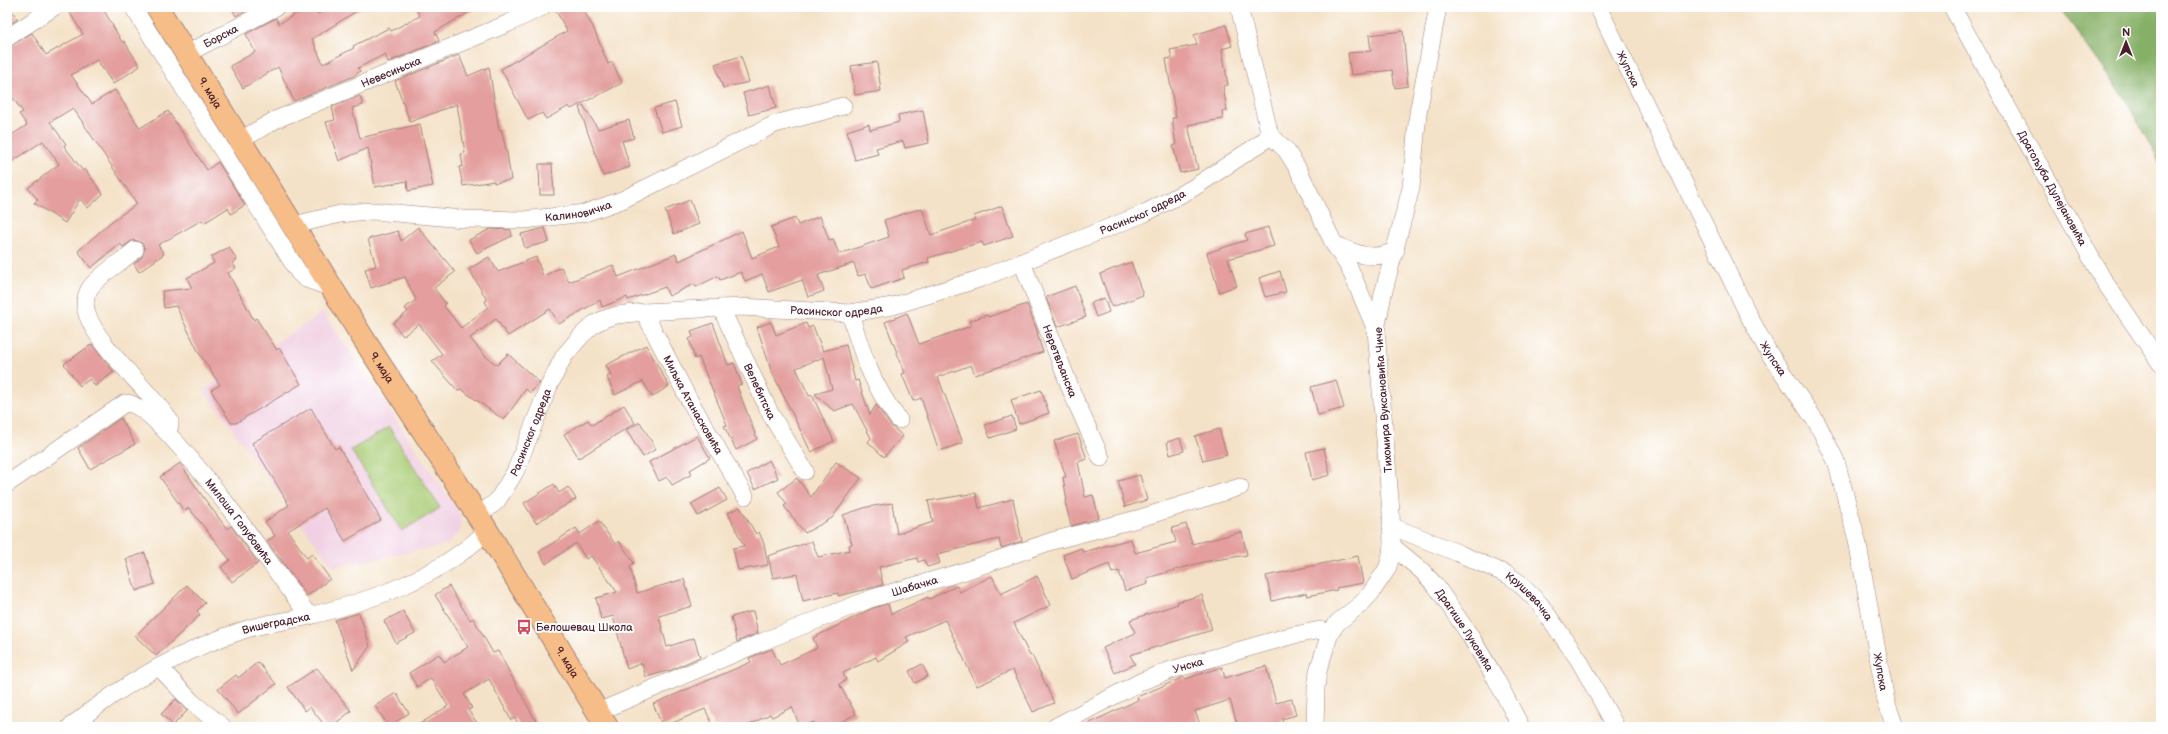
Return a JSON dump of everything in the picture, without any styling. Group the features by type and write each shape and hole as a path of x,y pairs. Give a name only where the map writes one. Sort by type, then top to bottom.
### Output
{"main road":[{"name":"9. маја","path":"157,7 332,288 483,524 603,719"}],"street":[{"path":"7,38 54,7"},
{"path":"133,7 299,273 306,279 332,288"},
{"name":"Борска","path":"186,54 276,7"},
{"name":"Невесињска","path":"241,140 275,120 509,23 542,7"},
{"path":"1239,7 1270,135 1286,150 1298,169 1334,244 1349,267 1376,330"},
{"name":"Тихомира Вуксановића Чиче","path":"1315,727 1318,670 1330,633 1338,622 1361,604 1380,580 1387,569 1392,546 1376,330 1382,294 1396,250 1411,188 1418,113 1438,7"},
{"name":"Жупска","path":"1598,7 1751,320 1769,353 1816,423 1836,461 1857,540 1886,701 1895,727"},
{"name":"Драгољуба Дулејановића","path":"1952,7 2104,280 2161,364"},
{"name":"Калиновичка","path":"294,225 340,214 373,211 462,219 524,220 585,214 622,200 775,124 843,106"},
{"name":"Расинског одреда","path":"483,524 512,479 549,386 564,356 594,324 617,315 644,312 740,307 850,313 892,306 979,279 1103,231 1165,203 1261,144 1270,135"},
{"path":"1334,244 1351,252 1370,256 1385,256 1396,250"},
{"path":"135,250 91,286 86,297 87,314 100,338 170,421 170,426 167,431"},
{"name":"Неретвљанска","path":"1022,262 1073,395 1101,458"},
{"name":"Велебитска","path":"721,308 771,415 805,471"},
{"name":"Миљка Атанасковића","path":"644,312 690,403 745,496"},
{"path":"850,313 872,379 879,393 899,420"},
{"name":"Милоша Голубовића","path":"7,484 125,403 134,404 167,431 192,458 309,616"},
{"name":"Шабачка","path":"603,719 764,640 870,599 965,571 1052,541 1137,519 1240,488"},
{"name":"Вишеградска","path":"70,727 125,686 198,647 248,629 309,616 367,599 415,581 474,544 483,524"},
{"name":"Крушевачка","path":"1390,526 1458,553 1518,582 1539,604 1579,660 1616,727"},
{"name":"Драгише Луковића","path":"1392,546 1417,566 1436,586 1469,634 1496,679 1521,727"},
{"name":"Унска","path":"1055,727 1140,682 1171,670 1290,636 1320,630 1330,633"},
{"path":"159,667 193,703 223,727"}],"shaded area":[{"path":"323,312 461,516 459,533 446,545 333,567 204,390"}],"green space":[{"path":"2059,7 2161,7 2161,165 2124,97"},
{"path":"389,427 440,508 402,531 351,450"}],"building":[{"path":"7,7 9,7 18,19 7,26"},
{"path":"80,7 102,7 122,42 124,41 140,66 113,84 97,60 71,75 92,104 115,90 140,128 168,111 207,170 218,162 245,205 231,214 228,208 204,223 202,220 158,245 164,254 139,272 134,264 142,257 145,249 143,244 138,241 133,240 123,247 120,244 91,268 78,251 112,221 137,204 73,108 50,122 66,144 64,146 83,171 85,169 103,194 88,208 80,199 65,223 34,203 38,200 28,188 59,164 43,141 7,165 7,138 27,125 19,114 23,112 7,90 7,48 32,33 46,55 83,34 70,13"},
{"path":"231,7 254,7 236,16"},
{"path":"306,7 313,7 318,14 330,7 363,7 312,39 323,64 354,48 353,46 389,28 391,31 420,16 415,7 478,7 435,32 439,41 388,62 385,54 358,68 360,71 354,76 294,101 278,67 243,88 230,66 255,52 246,34 276,18 279,24"},
{"path":"554,7 582,7 593,27 608,64 612,62 622,83 571,109 569,106 546,119 542,113 528,120 501,69 567,31"},
{"path":"1226,25 1232,46 1222,49 1228,85 1223,86 1227,111 1222,111 1223,119 1188,125 1198,169 1180,173 1173,146 1176,145 1172,118 1176,118 1166,59 1172,58 1170,50 1197,45 1194,35"},
{"path":"1403,31 1408,86 1395,88 1392,70 1351,75 1348,53 1371,51 1369,35"},
{"path":"459,55 468,76 489,67 499,130 501,129 507,153 511,180 463,186 459,167 463,166 461,154 465,153 457,104 410,122 395,81"},
{"path":"741,56 749,82 723,88 715,64"},
{"path":"877,62 881,91 855,95 851,66"},
{"path":"770,85 776,108 749,115 743,93"},
{"path":"360,96 363,105 352,108 360,138 420,124 433,186 408,191 407,181 375,187 368,148 339,161 326,122 335,120 332,107"},
{"path":"675,102 682,126 662,132 654,108"},
{"path":"583,105 598,129 629,120 634,138 622,141 630,167 603,176 579,107"},
{"path":"923,110 929,143 905,148 903,141 876,148 878,154 855,160 847,131 869,124 870,130 899,122 898,115"},
{"path":"539,164 552,164 554,195 540,195"},
{"path":"690,200 699,224 674,234 665,210"},
{"path":"1002,206 1013,236 984,246 982,242 928,258 929,262 902,270 904,278 871,289 866,274 858,276 854,263 818,275 824,291 808,297 802,280 769,292 762,274 745,281 741,272 720,280 718,276 696,287 694,284 669,296 665,287 628,300 627,297 602,307 600,300 559,324 550,309 508,336 496,319 470,338 485,356 497,365 508,354 540,383 530,393 526,389 504,420 461,389 458,391 432,361 442,354 419,324 403,336 393,323 408,312 405,308 416,300 405,277 371,288 365,269 376,266 368,239 398,231 401,241 418,227 455,272 434,288 446,304 444,306 461,328 488,307 485,301 487,300 469,269 489,257 498,272 536,257 543,276 561,267 569,282 613,265 618,277 676,254 679,261 742,231 752,258 779,247 771,227 795,218 798,225 820,216 829,240 833,239 839,254 889,237 884,220 922,208 931,235 975,220 974,216"},
{"path":"1268,227 1274,246 1228,259 1237,286 1219,292 1207,253 1247,240 1245,234"},
{"path":"545,228 549,242 525,248 521,234"},
{"path":"490,229 511,230 512,236 477,253 469,240"},
{"path":"229,247 237,260 232,263 236,268 228,273 254,320 256,318 277,350 279,348 301,384 236,423 231,423 211,390 220,385 199,353 176,306 164,308 162,291 192,288 187,278 214,263 211,257"},
{"path":"1131,262 1143,295 1112,307 1100,274"},
{"path":"1280,271 1286,292 1265,297 1259,278"},
{"path":"1075,286 1086,317 1057,327 1046,297"},
{"path":"1104,298 1109,312 1096,317 1091,303"},
{"path":"1027,304 1038,333 1037,334 1043,352 975,375 971,365 938,377 963,443 939,451 921,398 913,401 902,374 905,373 885,322 907,313 919,344 971,326 969,321 987,315 988,317"},
{"path":"771,322 776,335 806,323 808,328 813,326 823,351 846,345 855,381 858,380 870,415 876,405 891,426 903,436 884,457 868,442 871,438 853,404 834,411 815,394 832,389 824,357 796,368 809,396 812,395 834,441 811,452 771,370 757,327"},
{"path":"713,323 728,365 734,363 742,384 737,386 757,439 736,450 724,426 727,425 699,357 695,359 689,339 693,337 691,331"},
{"path":"92,344 114,372 95,386 90,379 80,386 64,364"},
{"path":"646,345 669,386 652,397 643,381 615,395 607,377 611,375 606,365"},
{"path":"1336,380 1344,408 1318,415 1311,387"},
{"path":"1041,390 1049,413 1019,424 1011,400"},
{"path":"624,405 635,423 579,458 564,434 588,420 592,425"},
{"path":"311,408 335,449 339,447 381,520 345,541 325,508 288,531 307,558 312,554 330,579 307,596 267,541 275,536 265,522 289,505 252,443"},
{"path":"1012,416 1016,429 990,438 985,425"},
{"path":"121,418 135,444 90,469 78,448"},
{"path":"640,422 656,449 643,457 626,430"},
{"path":"1219,429 1227,455 1203,461 1195,436"},
{"path":"1078,434 1087,459 1078,462 1085,497 1093,495 1099,518 1071,526 1065,501 1067,501 1063,477 1066,477 1054,441"},
{"path":"697,436 710,458 690,470 692,474 672,485 667,477 659,481 649,462"},
{"path":"1180,438 1184,451 1170,455 1167,442"},
{"path":"1324,448 1330,475 1312,480 1306,452"},
{"path":"769,460 778,478 755,489 747,473"},
{"path":"836,462 861,478 832,518 805,533 784,506 787,504 778,492 797,478 811,497"},
{"path":"180,463 227,529 231,526 258,563 232,582 221,567 230,560 189,508 184,511 160,477"},
{"path":"1140,475 1147,500 1125,507 1118,481"},
{"path":"554,484 559,493 568,487 576,499 536,523 524,503"},
{"path":"720,488 727,500 698,516 691,504"},
{"path":"976,493 979,508 1013,499 1022,541 1001,548 999,539 937,554 940,563 927,567 924,560 918,562 917,558 879,567 883,585 838,596 838,593 803,601 797,574 773,578 768,556 812,541 818,557 850,550 849,545 852,544 843,515 867,507 892,503 897,534 933,522 928,501"},
{"path":"740,507 756,534 759,532 764,544 768,565 738,570 733,548 744,546 728,513"},
{"path":"599,521 615,544 619,541 634,563 630,566 637,593 684,579 692,606 659,616 667,647 694,638 700,657 671,670 646,677 642,663 627,669 613,616 601,619 596,598 617,592 591,556 586,559 576,543 546,564 539,552 576,528 580,534"},
{"path":"1186,524 1192,544 1242,532 1247,555 1203,562 1147,578 1148,584 1125,591 1119,571 1112,573 1109,564 1072,579 1063,555 1081,548 1083,552 1131,539 1135,553 1176,542 1172,528"},
{"path":"145,553 155,584 136,591 126,559"},
{"path":"1358,556 1363,583 1336,588 1337,590 1307,596 1306,593 1272,601 1266,576"},
{"path":"992,576 1001,594 1037,576 1051,605 1014,623 1030,656 1032,655 1054,703 1033,712 1013,670 977,686 945,620 906,637 909,642 878,661 876,657 843,673 846,680 839,684 856,714 832,727 817,727 814,722 800,727 792,707 772,717 770,714 746,727 714,727 705,709 663,727 653,704 751,662 749,658 772,649 780,665 817,648 813,638 873,608 888,604 891,614 957,586 960,592"},
{"path":"187,585 205,603 197,611 200,615 156,656 135,636"},
{"path":"449,586 470,620 473,618 493,653 498,651 539,727 520,727 515,718 511,720 489,679 464,694 472,708 468,710 480,727 415,727 448,706 431,678 417,687 409,673 439,654 444,662 468,647 435,595"},
{"path":"1202,595 1212,630 1130,655 1135,664 1115,673 1103,648 1135,633 1130,620 1178,604 1177,602"},
{"path":"403,611 415,633 396,643 384,621"},
{"path":"753,611 758,633 737,642 731,617"},
{"path":"359,613 370,646 353,670 335,620"},
{"path":"258,662 276,684 238,714 218,689 236,675 238,678"},
{"path":"922,664 928,676 915,683 909,671"},
{"path":"1266,666 1276,703 1292,699 1296,715 1282,719 1284,727 1238,727 1230,700 1195,711 1201,727 1081,727 1138,700 1137,697 1184,677 1185,679 1222,667 1225,678"},
{"path":"317,668 351,711 331,727 326,727 310,707 305,711 288,687"},
{"path":"396,693 409,713 389,727 375,706"},
{"path":"176,699 187,711 173,725 161,714"}],"waterway":[{"path":"7,721 12,727"}],"place":[{"name":"Белошевац Школа","path":"524,627"}]}
